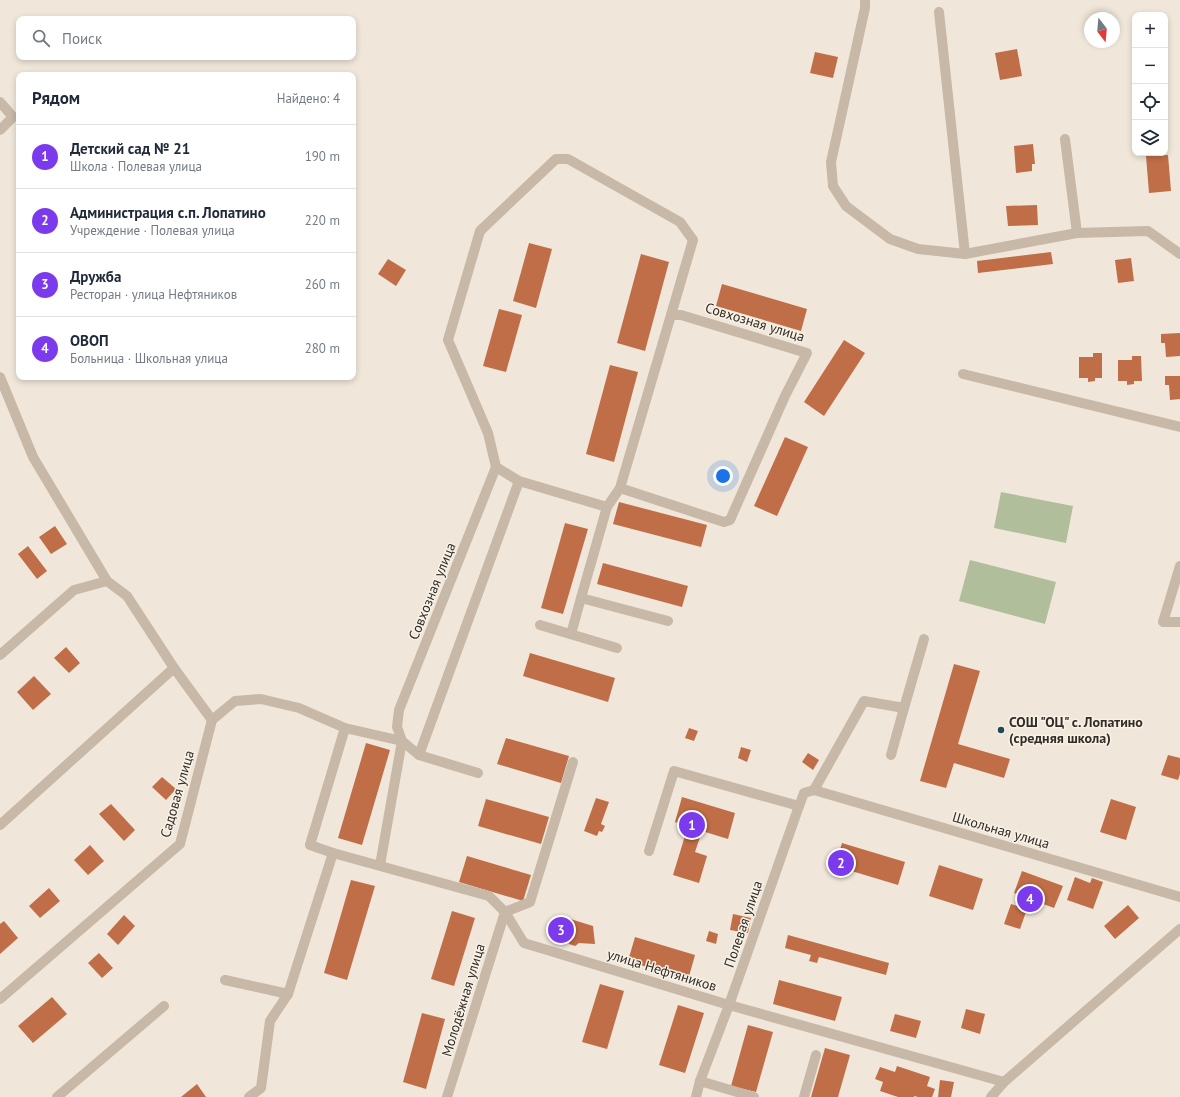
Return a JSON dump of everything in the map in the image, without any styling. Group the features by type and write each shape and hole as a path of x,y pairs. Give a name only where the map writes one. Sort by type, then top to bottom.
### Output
{"street":[{"path":"865,0 865,8 832,162 834,186 846,206 890,239 918,249 965,254 1077,233 1148,231 1180,254"},
{"path":"939,12 965,254"},
{"path":"0,102 13,117 0,130"},
{"path":"1065,139 1077,233"},
{"path":"571,634 607,507 620,488 693,240 680,222 568,159 556,160 480,231 448,340 488,433 496,467 519,481 607,507"},
{"name":"Совхозная улица","path":"620,488 724,522 730,520 785,396 807,353 681,315 671,315"},
{"path":"963,374 1180,427"},
{"path":"0,377 33,457 107,581 127,596 174,668 212,720 235,701 261,699 299,708 345,728 402,741 419,755 478,773"},
{"name":"Совхозная улица","path":"380,866 402,741 397,727 399,710 496,467"},
{"path":"419,755 519,481"},
{"path":"1180,566 1163,622 1180,622"},
{"path":"0,655 74,590 107,581"},
{"path":"581,598 668,621"},
{"path":"540,625 617,648"},
{"path":"891,755 924,639"},
{"path":"0,825 174,668"},
{"path":"814,790 864,701 904,708"},
{"name":"Садовая улица","path":"0,999 180,844 212,720"},
{"name":"улица Нефтяников","path":"345,728 310,845 333,853 489,896 505,912 524,943 729,1005 1004,1082"},
{"path":"505,912 530,902 573,762"},
{"path":"649,851 674,770 799,806"},
{"name":"Полевая улица","path":"696,1097 700,1081 729,1005 799,806 804,793 814,790"},
{"name":"Школьная улица","path":"814,790 1180,897"},
{"path":"249,1097 261,1088 270,1021 288,994 333,853"},
{"name":"Молодёжная улица","path":"447,1097 505,912"},
{"path":"991,1097 1004,1082 1180,929"},
{"path":"225,980 288,994"},
{"path":"57,1097 164,1006"},
{"path":"804,1097 816,1055"},
{"path":"700,1081 754,1097"}],"green space":[{"path":"1001,492 1073,506 1066,543 994,528"},
{"path":"970,560 1056,582 1045,624 959,601"}],"building":[{"path":"1017,49 1022,76 1000,80 995,53"},
{"path":"815,52 838,57 833,78 810,73"},
{"path":"1033,144 1035,164 1032,164 1032,171 1016,173 1014,146"},
{"path":"1168,155 1171,191 1149,193 1146,156"},
{"path":"1037,205 1038,225 1008,226 1006,206"},
{"path":"529,243 552,249 536,308 513,301"},
{"path":"1051,252 1053,264 978,273 977,261"},
{"path":"641,254 669,262 645,351 617,343"},
{"path":"1131,258 1134,281 1118,283 1115,260"},
{"path":"388,259 406,270 396,286 378,274"},
{"path":"722,284 807,309 801,331 716,306"},
{"path":"499,309 522,315 506,372 483,366"},
{"path":"1180,333 1180,356 1166,357 1165,343 1161,343 1161,334"},
{"path":"844,340 865,353 824,416 804,402"},
{"path":"1093,353 1102,353 1102,378 1095,378 1095,381 1088,382 1088,378 1079,378 1079,357 1093,357"},
{"path":"1132,356 1141,356 1142,381 1134,381 1134,384 1127,385 1127,381 1118,381 1118,360 1132,360"},
{"path":"610,365 638,372 614,462 586,454"},
{"path":"1165,376 1180,376 1180,399 1170,400 1169,385 1165,385"},
{"path":"785,437 808,447 777,516 754,506"},
{"path":"619,502 707,525 701,547 613,524"},
{"path":"565,523 588,529 563,614 541,608"},
{"path":"55,526 67,544 51,554 39,537"},
{"path":"28,546 47,571 37,579 18,554"},
{"path":"603,563 688,586 682,607 597,584"},
{"path":"66,647 80,663 69,673 54,658"},
{"path":"530,653 615,678 608,702 523,676"},
{"path":"954,664 980,671 958,744 1010,759 1004,778 954,763 946,788 920,781"},
{"path":"34,676 51,694 33,710 17,692"},
{"path":"689,728 698,731 694,741 685,738"},
{"path":"506,738 569,756 561,783 497,764"},
{"path":"366,743 390,750 362,845 338,838"},
{"path":"741,747 751,750 747,762 738,758"},
{"path":"808,753 819,760 813,770 802,762"},
{"path":"1168,755 1180,758 1180,774 1178,780 1161,775"},
{"path":"162,777 176,789 166,800 152,787"},
{"path":"682,797 735,813 728,839 702,831 695,852 707,856 699,883 673,875 688,826 675,822"},
{"path":"596,798 609,802 601,824 605,826 602,832 599,831 597,836 584,831"},
{"path":"486,799 549,817 541,844 478,826"},
{"path":"1111,799 1136,807 1126,840 1100,832"},
{"path":"111,804 135,830 124,841 99,814"},
{"path":"842,843 905,862 898,885 835,866"},
{"path":"90,845 104,861 88,875 74,860"},
{"path":"467,856 531,875 523,901 459,882"},
{"path":"939,865 983,879 973,910 929,896"},
{"path":"1022,871 1063,886 1054,908 1014,893"},
{"path":"1075,877 1090,883 1092,878 1103,882 1093,909 1067,900"},
{"path":"351,880 375,886 347,980 324,973"},
{"path":"49,888 60,901 40,918 29,906"},
{"path":"1011,904 1027,909 1020,929 1004,924"},
{"path":"1128,905 1139,918 1115,939 1104,926"},
{"path":"452,911 475,918 454,986 431,979"},
{"path":"733,914 751,918 748,933 730,930"},
{"path":"124,915 135,926 118,945 107,934"},
{"path":"564,917 593,926 595,944 579,943 575,946 569,944 567,939 555,931"},
{"path":"4,921 18,938 0,954 0,924"},
{"path":"709,931 718,934 716,944 706,941"},
{"path":"788,935 889,963 886,975 819,957 817,963 809,961 811,955 785,948"},
{"path":"635,937 695,955 688,980 628,961"},
{"path":"99,953 113,968 102,978 88,963"},
{"path":"779,980 842,997 835,1021 773,1004"},
{"path":"600,984 624,991 607,1049 582,1042"},
{"path":"52,997 67,1014 33,1043 18,1026"},
{"path":"678,1005 704,1013 685,1073 659,1065"},
{"path":"966,1009 985,1014 980,1034 961,1028"},
{"path":"422,1013 445,1019 426,1089 403,1082"},
{"path":"895,1014 921,1021 916,1038 890,1031"},
{"path":"748,1025 773,1032 756,1092 731,1086"},
{"path":"825,1048 850,1055 838,1097 811,1097"},
{"path":"897,1066 930,1077 927,1086 935,1089 932,1097 898,1097 880,1091 883,1082 875,1079 880,1067 895,1072"},
{"path":"940,1080 954,1082 951,1097 938,1097"},
{"path":"197,1084 206,1097 181,1097"}],"place":[{"name":"СОШ \"ОЦ\" с. Лопатино (средняя школа)","path":"1001,730"},
{"name":"Детский сад № 21","path":"692,825"},
{"name":"Администрация с.п. Лопатино","path":"841,863"},
{"name":"ОВОП","path":"1030,899"},
{"name":"Дружба","path":"561,930"}]}
